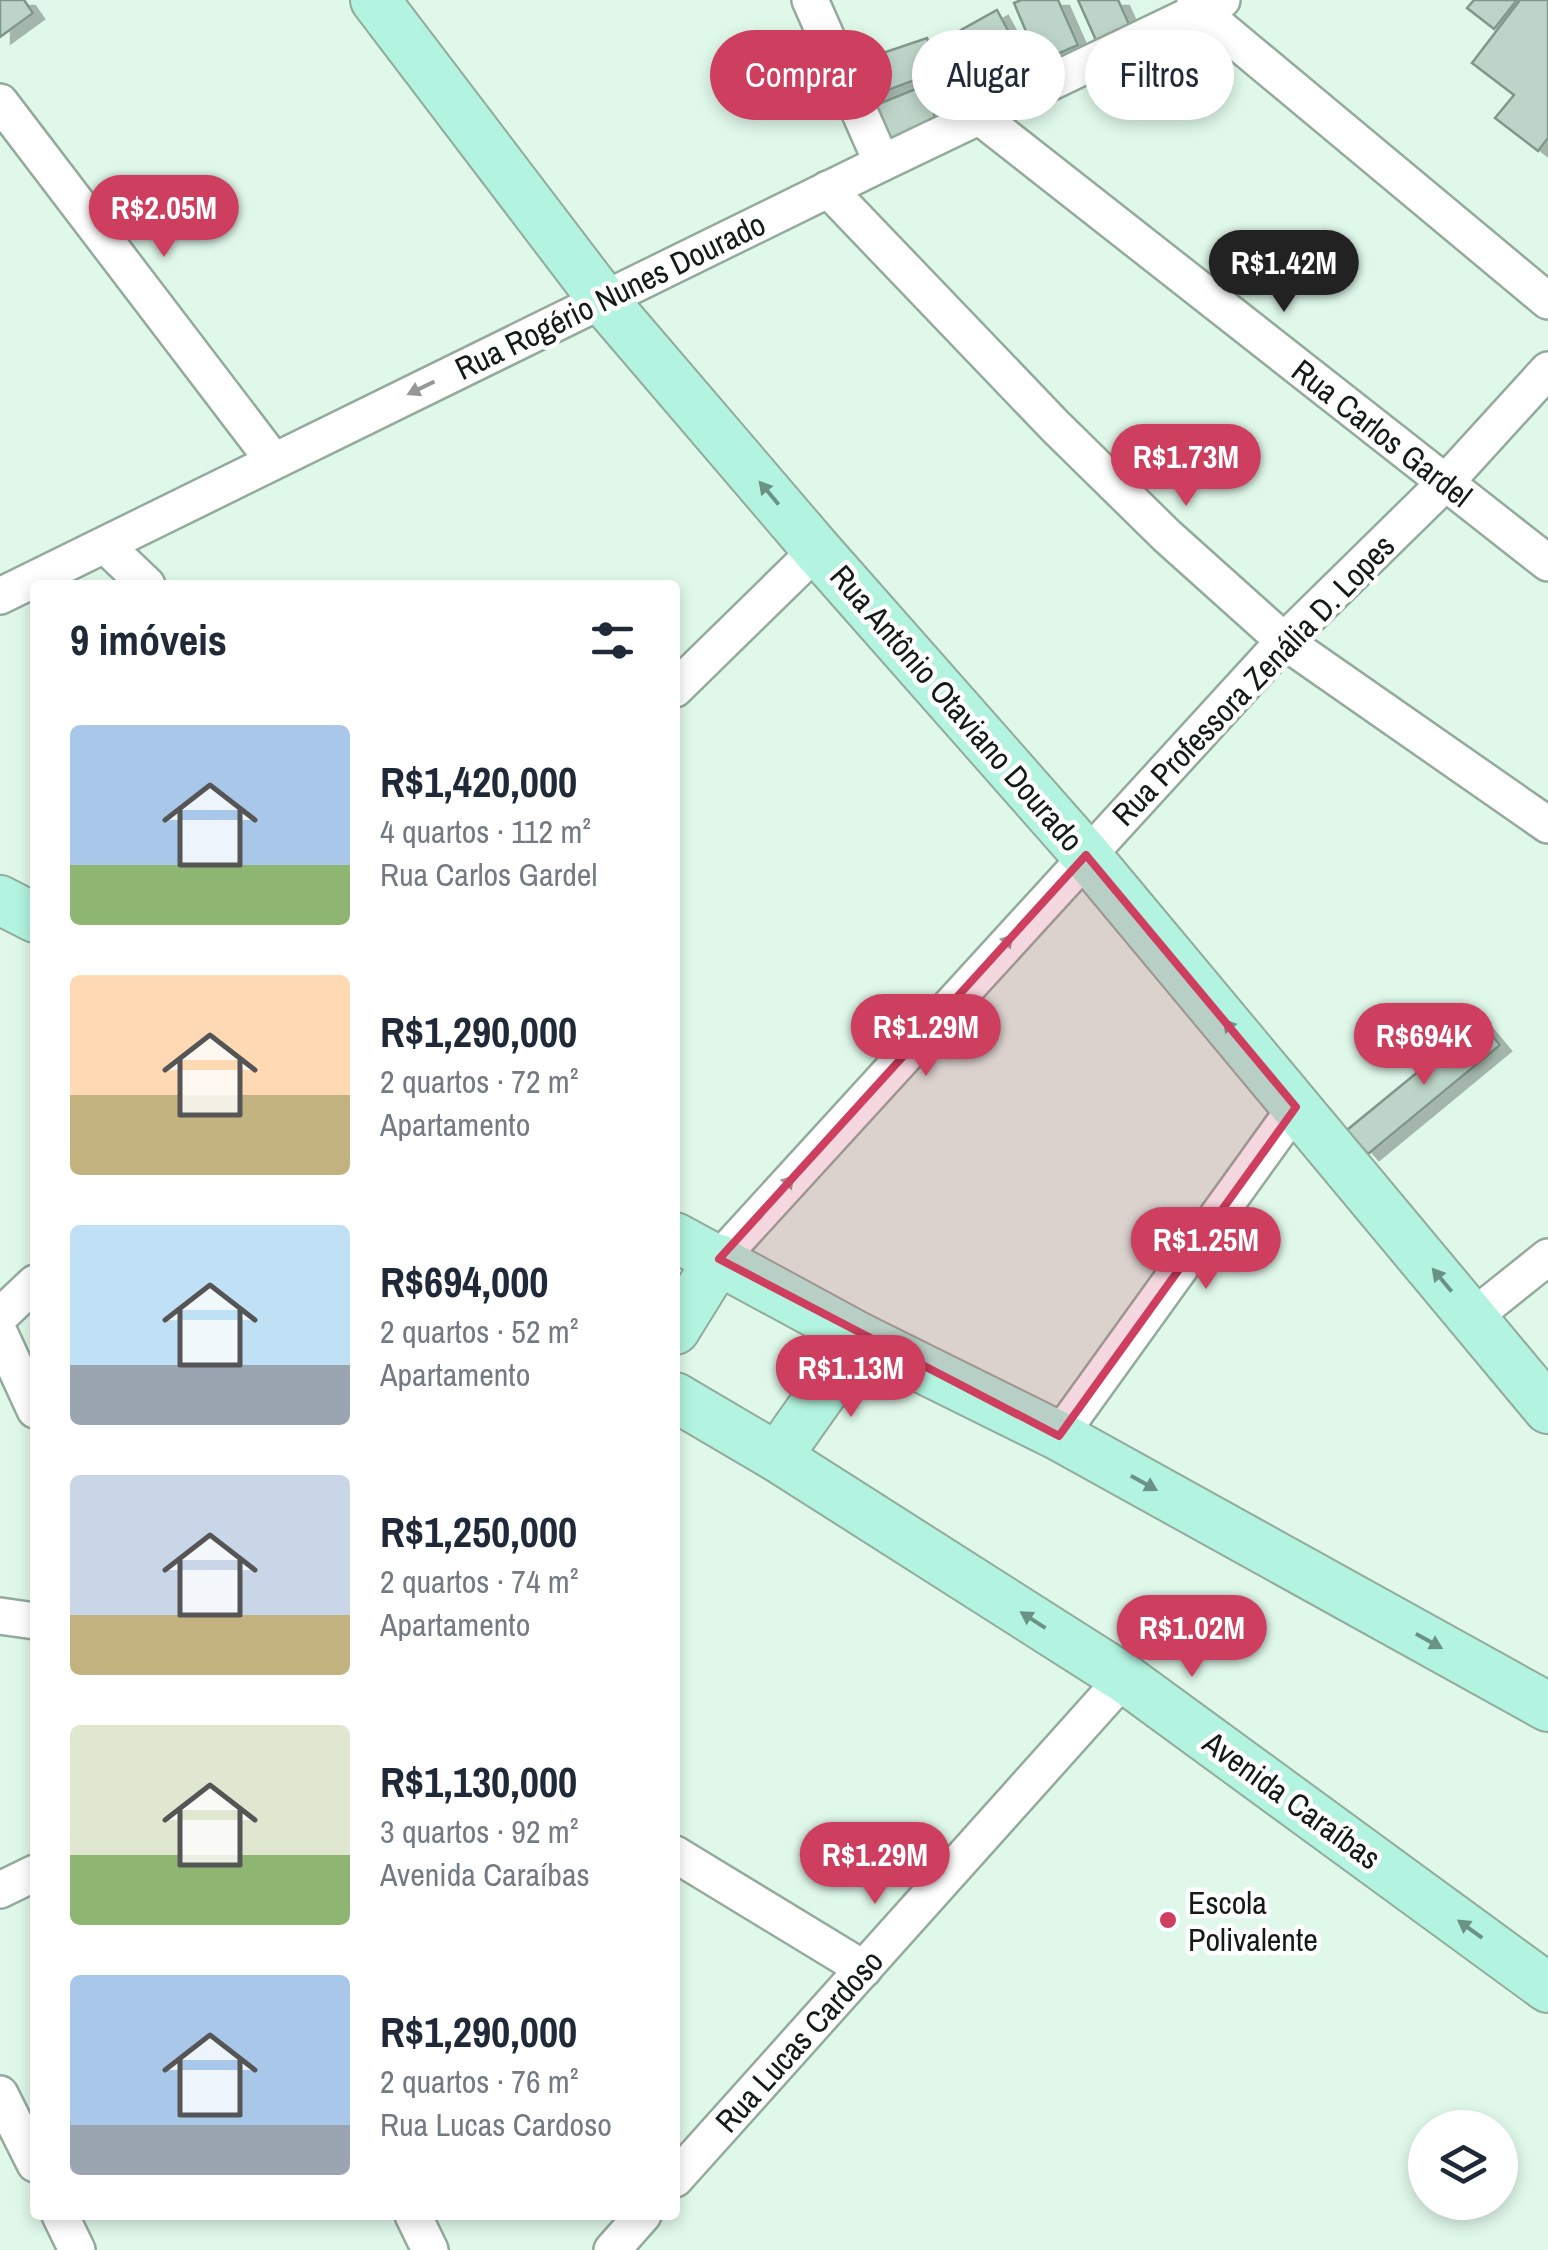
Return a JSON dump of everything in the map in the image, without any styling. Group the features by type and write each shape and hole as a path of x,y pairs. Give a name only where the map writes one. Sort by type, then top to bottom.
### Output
{"main road":[{"name":"Rua Antônio Otaviano Dourado","path":"375,0 604,301 816,550 1086,855 1548,1409"},
{"path":"0,900 30,915"},
{"path":"680,1240 861,1338 1059,1436 1548,1708"},
{"path":"680,1322 719,1259"},
{"path":"777,1457 861,1338"},
{"name":"Avenida Caraíbas","path":"680,1400 777,1457 1124,1678 1548,1988"}],"street":[{"path":"810,0 882,162"},
{"name":"Rua Rogério Nunes Dourado","path":"1065,75 1206,4"},
{"path":"1206,4 1548,301"},
{"path":"0,102 273,460"},
{"name":"Rua Rogério Nunes Dourado","path":"33,580 882,162 976,120"},
{"name":"Rua Carlos Gardel","path":"983,120 1548,563"},
{"path":"828,190 1166,536 1284,640 1548,826"},
{"name":"Rua Professora Zenália D. Lopes","path":"719,1259 1284,640 1445,484 1548,370"},
{"path":"105,545 142,580"},
{"path":"680,684 816,550"},
{"name":"Rua Rogério Nunes Dourado","path":"0,596 30,581"},
{"path":"1059,1436 1296,1107"},
{"path":"1474,1317 1548,1257"},
{"path":"0,1316 30,1288"},
{"path":"0,1334 30,1399"},
{"path":"0,1616 30,1619"},
{"name":"Rua Lucas Cardoso","path":"680,2173 1124,1678"},
{"path":"680,1857 864,1969"},
{"path":"0,1890 30,1875"},
{"path":"0,2094 30,2154"},
{"path":"415,2220 430,2250"},
{"path":"612,2250 639,2220"}],"highlighted area":[{"path":"1086,855 1296,1107 1059,1436 719,1259"}],"building":[{"path":"0,0 24,0 33,13 0,37"},
{"path":"1058,0 1078,45 1065,51 1065,30 1025,30 1014,3"},
{"path":"1078,0 1118,0 1132,30 1091,30"},
{"path":"1474,0 1517,0 1494,29 1467,8"},
{"path":"1520,0 1548,0 1548,138 1538,151 1495,118 1514,95 1472,63"},
{"path":"997,10 1008,30 961,30"},
{"path":"912,43 912,81 892,89 892,50"},
{"path":"912,90 912,120 937,121 891,140 882,120 892,120 892,99"},
{"path":"1480,1021 1500,1045 1368,1154 1347,1130"}],"place":[{"name":"Escola Polivalente","path":"1168,1920"}]}
